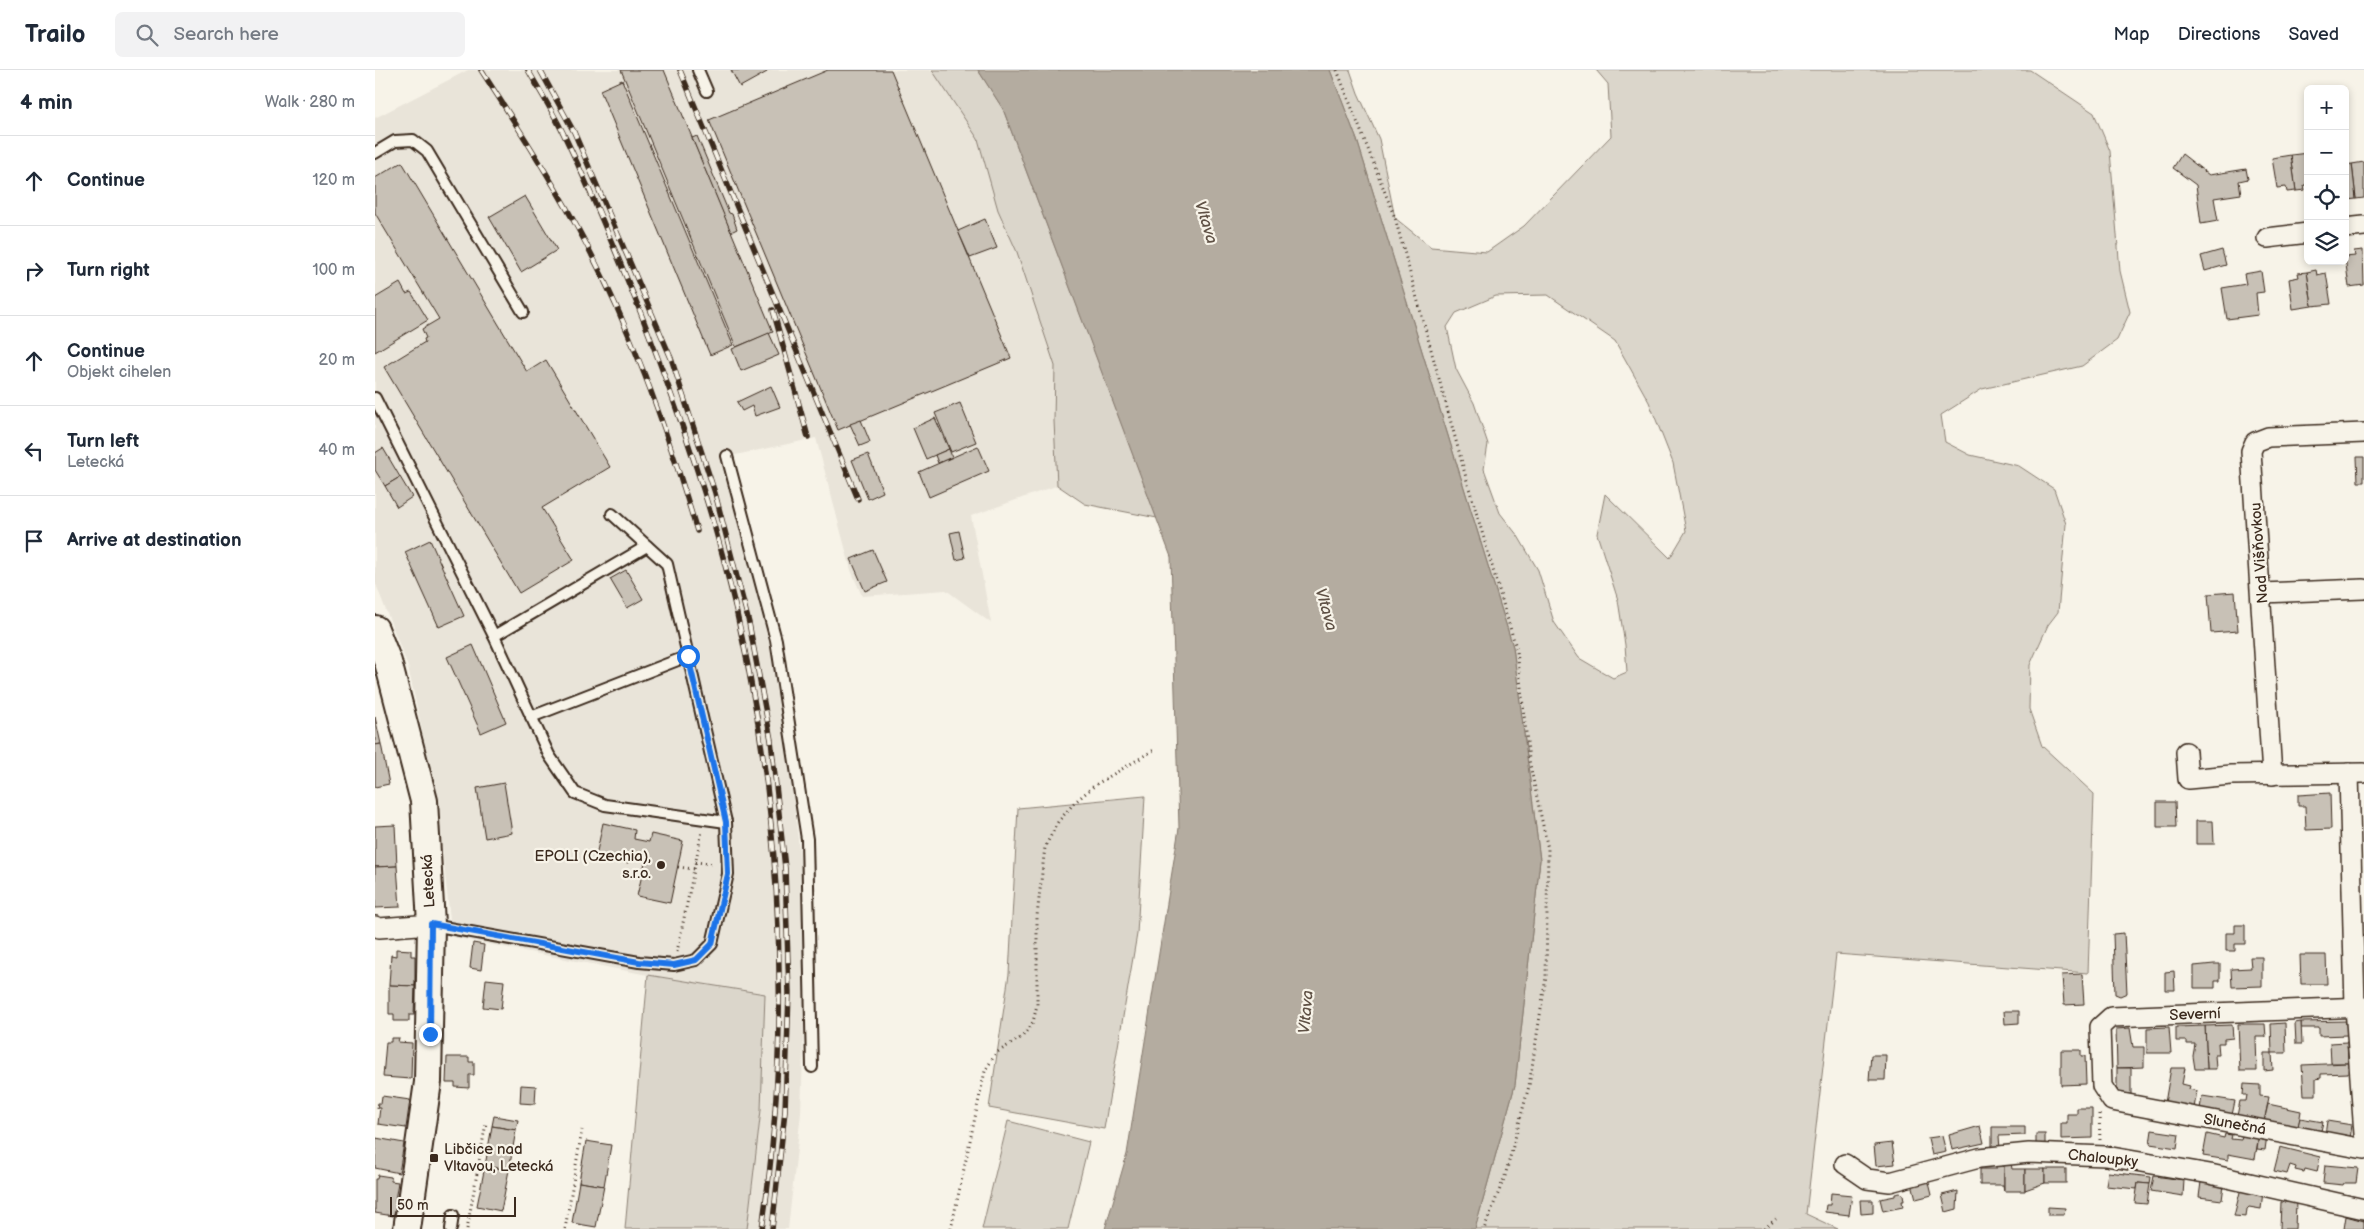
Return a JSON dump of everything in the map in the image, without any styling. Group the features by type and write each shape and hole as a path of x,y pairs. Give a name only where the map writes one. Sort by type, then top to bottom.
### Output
{"street":[{"path":"2349,228 2364,226"},
{"path":"2267,238 2304,233"},
{"name":"Nad Višňovkou","path":"2272,775 2262,593 2251,451 2255,442 2268,437 2364,433"},
{"path":"2262,593 2364,589"},
{"name":"Letecká","path":"375,628 388,662 423,801 431,924 428,1082 407,1229"},
{"path":"2186,752 2188,779 2356,773 2359,1007 2364,1134"},
{"path":"375,926 379,928 431,924"},
{"name":"Severní","path":"2105,1092 2101,1027 2111,1017 2359,1007"},
{"name":"Slunečná","path":"2105,1092 2112,1101 2121,1104 2229,1122 2364,1149"},
{"name":"Chaloupky","path":"1845,1164 1867,1179 1890,1182 1979,1158 2029,1153 2106,1156 2210,1174 2364,1209"}],"lane":[{"path":"698,70 707,91"},
{"path":"375,152 395,141 413,140 427,151 523,312"},
{"path":"375,398 493,636 549,756 575,793 605,805 726,822"},
{"path":"727,456 776,640 807,839 812,1067"},
{"path":"431,924 639,962 674,965 696,960 712,944 728,874 726,822 667,564 612,514"},
{"path":"493,636 647,546"},
{"path":"531,717 688,656"},
{"path":"451,1229 453,1215"}],"path":[{"path":"1337,70 1395,218 1467,481 1517,651 1529,760 1548,849 1546,977 1529,1086 1505,1176 1484,1229"},
{"path":"951,1229 985,1071 996,1054 1022,1037 1033,1022 1037,1005 1037,916 1045,846 1058,822 1074,802 1095,785 1153,750"},
{"path":"674,965 704,819"},
{"path":"695,862 727,866"},
{"path":"678,866 694,869"},
{"path":"2105,1092 2099,1098 2101,1141 2108,1146 2106,1156"},
{"path":"467,1229 487,1123"},
{"path":"565,1229 582,1130"},
{"path":"1764,1229 1776,1219"}],"shaded area":[{"path":"468,70 978,70 1115,465 971,516 991,623 946,590 862,596 851,570 816,438 721,458 749,552 765,620 787,739 801,866 805,994 801,1113 788,1229 747,1229 761,1110 765,994 648,975 452,937 436,794 408,667 375,582 375,118"},
{"path":"932,70 978,70 1003,109 1157,518 1085,504 1057,485 1054,421 1055,366 1017,252 998,210 978,139"},
{"path":"1330,70 1350,70 1358,93 1379,139 1395,218 1431,247 1487,252 1524,226 1611,136 1608,84 1596,70 2030,70 2094,113 2110,151 2120,271 2130,312 2117,340 2082,366 1982,389 1941,415 1945,442 1970,455 2019,466 2054,489 2066,524 2058,612 2048,625 2030,665 2029,709 2042,746 2094,794 2088,973 1836,954 1806,1214 1838,1229 1475,1229 1515,1085 1540,860 1513,647 1357,140","holes":["1548,295 1615,341 1649,402 1673,463 1686,531 1670,558 1605,494 1597,534 1618,600 1627,672 1613,678 1579,658 1554,622 1538,570 1518,536 1500,513 1484,469 1488,444 1474,403 1456,369 1447,327 1456,313 1496,296"]},
{"path":"1145,796 1137,934 1104,1129 989,1108 1009,974 1018,808"},
{"path":"648,975 765,994 761,1110 747,1229 625,1229"},
{"path":"1008,1121 1089,1142 1068,1229 982,1229"}],"water":[{"name":"Vltava","path":"978,70 1330,70 1357,140 1513,647 1540,860 1515,1085 1475,1229 1105,1229 1127,1154 1179,828 1171,557 1003,109"}],"building":[{"path":"621,70 664,70 773,332 736,347"},
{"path":"731,70 767,70 767,72 740,87"},
{"path":"828,70 891,70 1011,358 838,430 709,120"},
{"path":"622,80 733,345 710,355 600,90"},
{"path":"697,136 729,213 732,214 737,229 731,232 692,138"},
{"path":"2304,153 2304,190 2296,191 2291,155"},
{"path":"2182,154 2209,175 2246,169 2248,179 2239,181 2241,194 2214,198 2218,221 2201,224 2196,185 2173,168"},
{"path":"2291,155 2296,191 2287,192 2286,187 2277,188 2272,158"},
{"path":"402,162 527,372 546,360 610,467 542,508 574,560 519,593 384,367 425,342 424,339 426,338 422,329 439,319 375,213 375,178"},
{"path":"2364,162 2364,198 2356,199 2352,164"},
{"path":"2349,164 2352,164 2356,199 2349,200 2349,175"},
{"path":"525,196 557,250 521,272 489,217"},
{"path":"985,219 997,248 970,258 958,231"},
{"path":"2222,250 2226,265 2205,271 2201,256"},
{"path":"2363,250 2364,285 2349,287 2346,265 2349,265 2349,257 2355,256 2354,251"},
{"path":"2316,270 2317,275 2326,273 2331,304 2312,306 2307,272"},
{"path":"2261,271 2264,292 2256,293 2258,315 2227,319 2222,288 2246,284 2244,274"},
{"path":"2307,272 2312,306 2293,309 2289,279 2299,277 2298,273"},
{"path":"400,283 406,294 411,292 428,320 375,352 375,298"},
{"path":"769,333 779,355 741,371 732,349"},
{"path":"771,386 780,407 755,416 752,406 742,411 737,402"},
{"path":"960,403 976,442 951,452 935,413"},
{"path":"935,418 949,449 926,459 913,428"},
{"path":"861,420 870,442 860,446 850,424"},
{"path":"978,446 989,471 929,497 919,472"},
{"path":"383,448 400,477 385,486 375,470 375,453"},
{"path":"949,449 952,457 938,463 935,455"},
{"path":"868,454 883,492 868,499 852,460"},
{"path":"2357,457 2364,457 2364,482 2358,482"},
{"path":"400,477 412,497 397,507 385,486"},
{"path":"959,531 965,558 956,560 950,533"},
{"path":"430,540 464,616 439,627 405,552"},
{"path":"873,550 887,582 865,591 851,559"},
{"path":"626,570 643,599 627,608 610,579"},
{"path":"2235,592 2238,631 2211,633 2208,594"},
{"path":"473,645 506,722 481,733 447,657"},
{"path":"375,717 381,744 375,745"},
{"path":"381,744 389,784 375,787 375,745"},
{"path":"504,783 512,833 485,838 477,788"},
{"path":"2330,793 2331,829 2306,830 2305,806 2298,806 2298,795"},
{"path":"2157,802 2175,802 2176,827 2157,827"},
{"path":"2196,821 2213,821 2214,844 2196,844"},
{"name":"EPOLI (Czechia), s.r.o.","path":"603,823 635,830 634,839 649,842 651,834 683,841 670,903 637,896 646,858 630,855 628,863 596,856"},
{"path":"395,825 397,866 375,867 375,826"},
{"path":"397,866 400,907 375,908 375,867"},
{"path":"2235,925 2245,925 2245,944 2235,944 2235,951 2226,951 2226,933 2235,933"},
{"path":"2124,933 2127,993 2120,996 2115,994 2113,934"},
{"path":"473,943 484,945 481,970 470,968"},
{"path":"396,949 411,950 411,956 415,956 415,986 389,985 391,955 396,956"},
{"path":"2300,955 2326,955 2327,984 2301,984"},
{"path":"2250,957 2262,957 2262,986 2232,987 2231,969 2251,968"},
{"path":"2220,964 2220,981 2215,981 2215,988 2194,988 2194,966"},
{"path":"2174,971 2175,990 2165,990 2165,972"},
{"path":"2082,974 2084,1004 2064,1005 2062,975"},
{"path":"486,979 504,981 501,1009 483,1007"},
{"path":"389,985 415,986 414,1015 409,1015 409,1021 394,1021 394,1014 389,1014"},
{"path":"2004,1011 2019,1011 2019,1023 2005,1024"},
{"path":"2346,1021 2347,1035 2319,1036 2319,1028 2301,1028 2301,1022"},
{"path":"2301,1022 2302,1044 2296,1044 2295,1023"},
{"path":"2285,1023 2286,1053 2272,1053 2271,1024"},
{"path":"2238,1024 2265,1024 2266,1037 2256,1037 2257,1071 2240,1071"},
{"path":"2232,1025 2233,1038 2224,1039 2224,1043 2218,1043 2219,1055 2215,1055 2216,1069 2207,1069 2205,1026"},
{"path":"2205,1026 2207,1069 2195,1069 2193,1056 2195,1044 2187,1044 2187,1041 2176,1041 2176,1027"},
{"path":"2169,1027 2171,1053 2147,1053 2147,1028"},
{"path":"2130,1028 2133,1047 2144,1047 2144,1067 2117,1068 2116,1029"},
{"path":"391,1038 399,1038 398,1042 412,1043 411,1079 383,1077 386,1042 391,1042"},
{"path":"2347,1042 2348,1063 2331,1063 2330,1043"},
{"path":"2061,1050 2081,1050 2081,1056 2085,1056 2086,1084 2061,1085"},
{"path":"2264,1053 2272,1053 2273,1070 2264,1071"},
{"path":"1871,1055 1886,1055 1885,1080 1869,1080"},
{"path":"447,1057 469,1057 469,1062 474,1062 474,1075 469,1075 469,1088 455,1087 455,1083 446,1083"},
{"path":"2348,1063 2348,1073 2321,1074 2321,1078 2316,1079 2316,1095 2304,1095 2302,1065"},
{"path":"2117,1068 2131,1068 2131,1098 2117,1096"},
{"path":"2171,1068 2185,1068 2182,1084 2190,1086 2189,1089 2197,1091 2194,1108 2165,1103"},
{"path":"2244,1084 2260,1085 2260,1096 2269,1097 2264,1122 2237,1116 2240,1101 2246,1101 2247,1095 2243,1095"},
{"path":"521,1085 536,1086 535,1104 520,1103"},
{"path":"382,1096 410,1100 406,1128 378,1124 380,1108 377,1108 378,1103 381,1103"},
{"path":"2202,1096 2235,1101 2232,1115 2200,1109"},
{"path":"2268,1104 2301,1111 2298,1129 2264,1122"},
{"path":"2077,1108 2092,1108 2092,1138 2061,1139 2061,1123 2067,1123 2067,1114 2077,1114"},
{"path":"494,1116 518,1120 516,1130 492,1126"},
{"path":"2300,1118 2323,1122 2321,1131 2298,1126"},
{"path":"2327,1121 2352,1125 2350,1139 2325,1135"},
{"path":"492,1126 516,1130 509,1170 485,1166"},
{"path":"1980,1126 1984,1143 1952,1150 1949,1135"},
{"path":"1992,1127 2025,1127 2025,1135 1999,1136 2000,1149 1992,1150"},
{"path":"2152,1130 2179,1134 2177,1148 2150,1144"},
{"path":"2243,1131 2259,1134 2255,1159 2228,1154 2228,1160 2203,1156 2207,1134 2224,1138 2225,1134 2232,1135 2231,1139 2241,1140"},
{"path":"2036,1134 2045,1134 2045,1149 2036,1149"},
{"path":"2259,1134 2267,1135 2265,1150 2257,1149"},
{"path":"1942,1136 1946,1152 1932,1155 1928,1138"},
{"path":"376,1138 404,1143 399,1173 375,1168"},
{"path":"586,1141 611,1145 604,1186 579,1182"},
{"path":"1892,1143 1895,1164 1876,1166 1874,1145"},
{"path":"2280,1147 2320,1157 2317,1172 2305,1169 2304,1172 2295,1170 2296,1167 2290,1165 2287,1174 2274,1171"},
{"path":"1996,1163 2004,1163 2004,1191 2003,1185 1980,1185 1980,1169 1996,1169"},
{"path":"2004,1163 2011,1163 2012,1169 2025,1169 2025,1191 2004,1191"},
{"path":"2325,1165 2358,1168 2356,1183 2344,1183 2343,1185 2323,1183"},
{"path":"485,1166 509,1170 501,1211 477,1206"},
{"path":"2025,1169 2045,1169 2045,1183 2025,1190"},
{"path":"2045,1169 2066,1169 2066,1183 2045,1183"},
{"path":"2108,1172 2151,1177 2150,1184 2138,1183 2137,1189 2106,1186"},
{"path":"378,1175 391,1177 391,1181 398,1182 395,1200 396,1208 393,1216 375,1213 375,1179 377,1179"},
{"path":"2154,1176 2184,1180 2183,1196 2151,1191"},
{"path":"1928,1179 1932,1195 1916,1199 1912,1183"},
{"path":"579,1182 604,1186 596,1227 572,1223"},
{"path":"2201,1182 2224,1185 2222,1200 2199,1197"},
{"path":"2138,1183 2150,1184 2147,1204 2135,1203"},
{"path":"2241,1188 2263,1191 2261,1209 2249,1207 2246,1217 2234,1216"},
{"path":"1958,1191 1957,1209 1946,1212 1942,1195"},
{"path":"1831,1193 1852,1195 1849,1215 1825,1212 1826,1205 1830,1205"},
{"path":"1900,1193 1903,1194 1903,1207 1883,1211 1880,1199"},
{"path":"1860,1200 1873,1200 1873,1213 1861,1214"},
{"path":"2281,1202 2296,1202 2295,1229 2280,1229"},
{"path":"2048,1207 2065,1208 2064,1215 2048,1215"},
{"path":"2346,1216 2364,1221 2364,1229 2344,1229"}],"railway":[{"path":"481,70 565,205 613,299 645,375 697,531"},
{"path":"528,70 576,159 650,337 705,493 723,557 742,639 758,722 769,806 776,891 779,976 778,1061 772,1146 762,1229"},
{"path":"540,70 574,132 671,358 715,493 749,623 771,740 785,868 789,993 785,1111 772,1229"},
{"path":"680,70 858,499"},
{"path":"773,310 808,437"}],"place":[{"name":"EPOLI (Czechia), s.r.o.","path":"661,865"},
{"name":"Libčice nad Vltavou, Letecká","path":"434,1158"}],"route":[{"path":"430,1034 431,924 639,962 674,965 696,960 712,944 728,874 726,822 688,656"}]}
